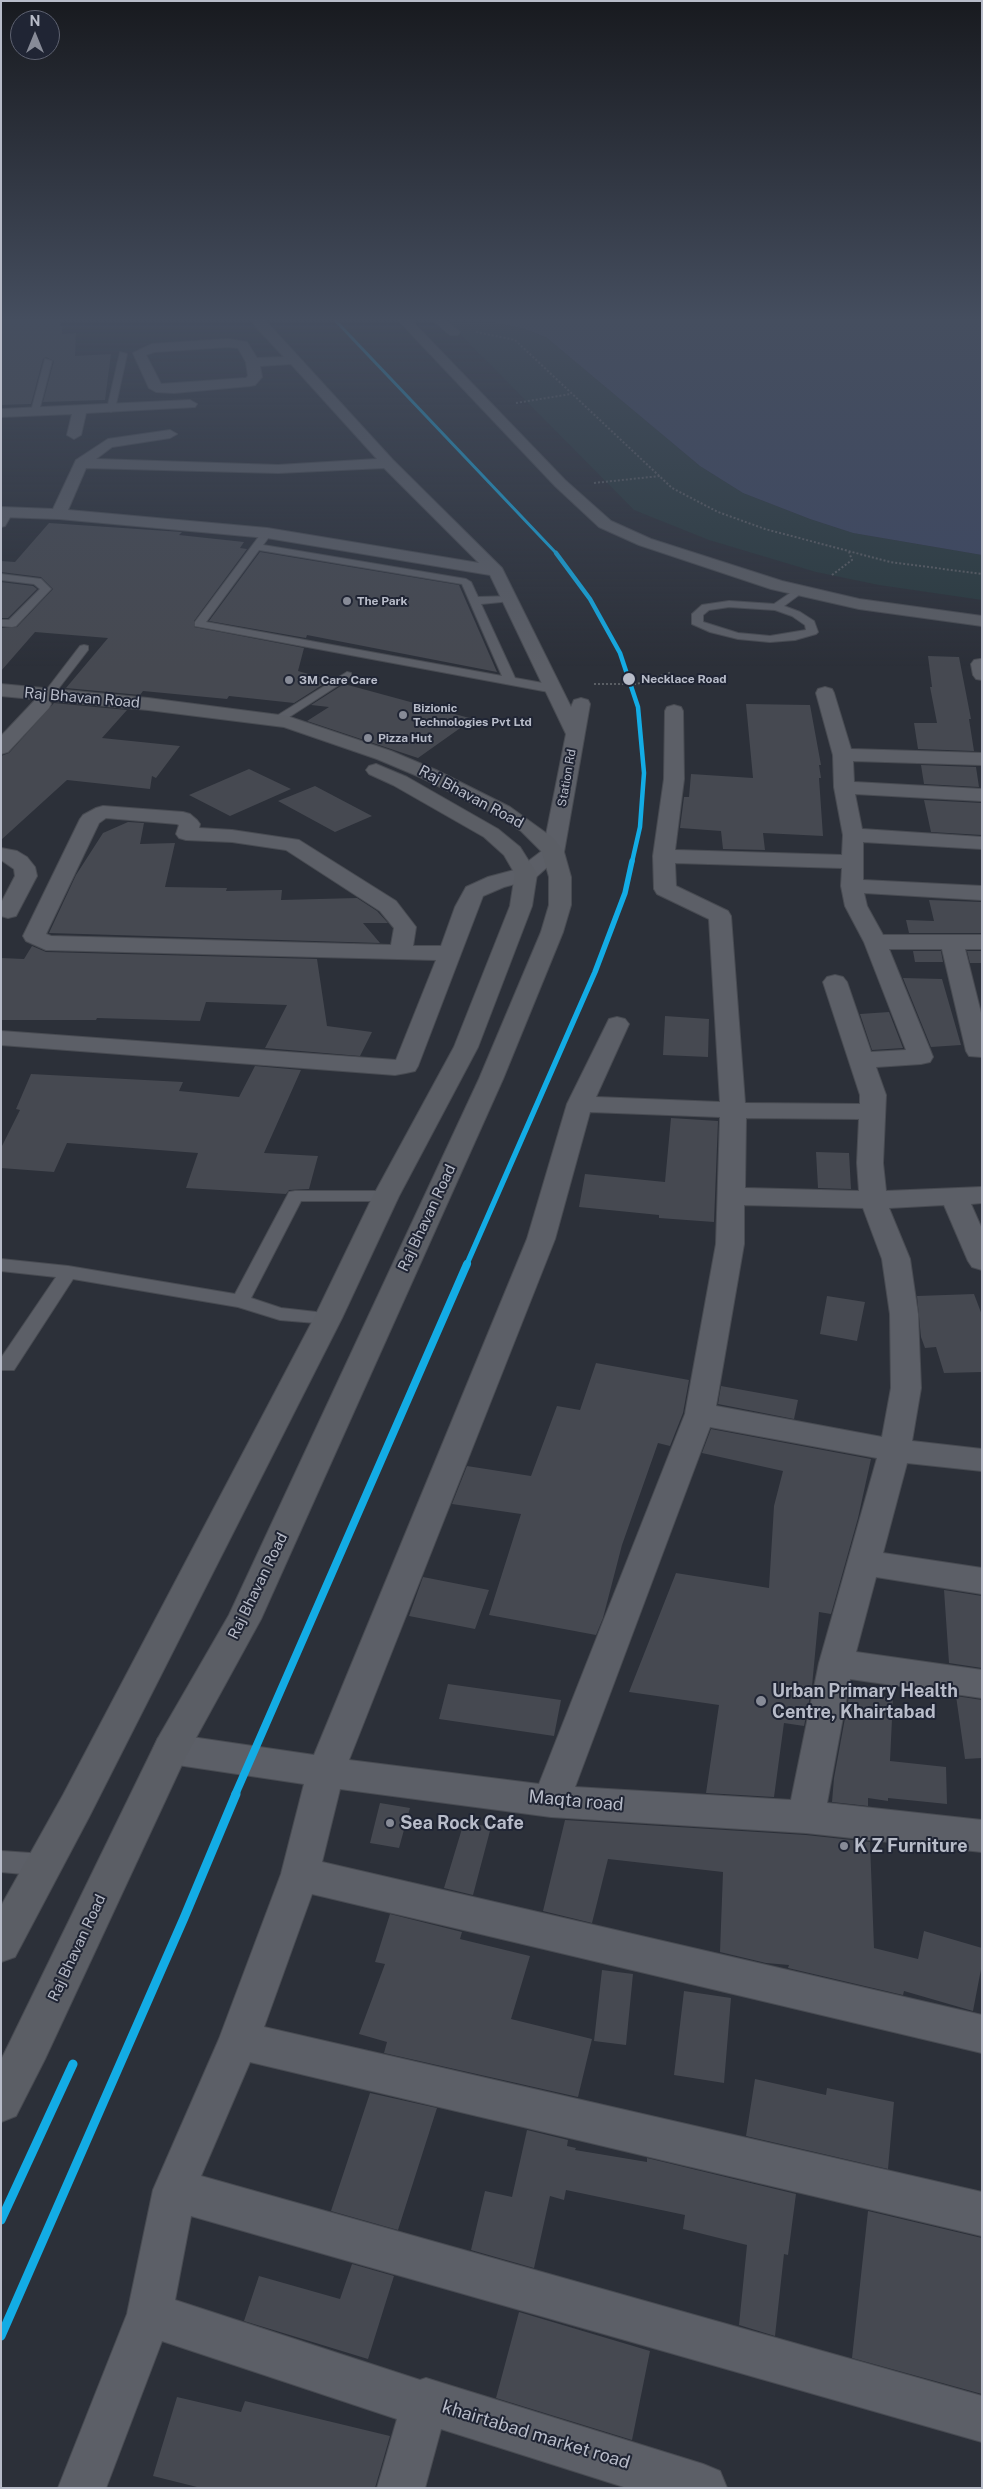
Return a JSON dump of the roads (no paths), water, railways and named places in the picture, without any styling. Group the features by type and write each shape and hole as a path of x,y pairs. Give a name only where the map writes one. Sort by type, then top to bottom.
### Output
{"main road":[{"path":"522,435 568,490 605,524 645,542 777,585 859,604 982,621"},
{"path":"568,490 590,486"},
{"path":"626,517 662,533 731,558 889,595 982,609"},
{"name":"Raj Bhavan Road","path":"1,690 45,699 256,729 341,755 400,781 491,833 513,851 526,874"},
{"name":"Raj Bhavan Road","path":"1,700 45,699 148,704 287,722 384,755 430,774 528,827 546,842 553,852 560,877 560,905 552,932 491,1079 244,1619 171,1749 31,2045 1,2102"},
{"path":"1,1944 45,1865 328,1318 386,1196 466,1047 512,935 521,906 526,874"}],"street":[{"path":"59,514 81,463 108,443 162,435"},
{"path":"363,435 496,571 511,598 575,734"},
{"path":"81,463 278,469 388,463"},
{"path":"3,516 59,514 267,533 496,571"},
{"path":"825,693 843,755 844,787 853,835 852,886 856,906 875,942 921,1057 861,1060"},
{"path":"1,748 45,699"},
{"name":"Station Rd","path":"553,852 581,704"},
{"path":"551,1801 700,1414 730,1244 733,1110 720,916 666,889 664,856 674,779 674,711"},
{"path":"843,755 982,759"},
{"path":"844,787 982,795"},
{"path":"401,952 405,927 388,906 292,844 232,836 186,834 190,824 183,818 103,812 90,819 34,936 46,943 450,954"},
{"path":"853,835 982,843"},
{"path":"1,1038 395,1068 406,1066 450,954 466,907 474,892 496,882 526,874 553,852"},
{"path":"1,854 10,855 19,862 24,867 26,876 8,910"},
{"path":"664,856 853,862"},
{"path":"852,886 982,893"},
{"path":"875,942 982,942"},
{"path":"952,942 978,1036"},
{"path":"806,1817 836,1663 895,1450 906,1388 904,1314 896,1259 873,1200 870,1162 873,1095 835,982"},
{"path":"82,2488 150,2314 174,2190 239,2040 300,1874 326,1770 541,1239 580,1104 617,1024"},
{"path":"580,1104 733,1110 872,1112"},
{"path":"731,1196 873,1200 982,1195"},
{"path":"954,1196 982,1261"},
{"path":"700,1414 895,1450 982,1460"},
{"path":"864,1563 982,1581"},
{"path":"836,1663 982,1684"},
{"name":"Maqta road","path":"171,1749 249,1762 326,1770 551,1801 806,1817 982,1836"},
{"path":"300,1874 982,2034"},
{"path":"239,2040 982,2214"},
{"path":"174,2190 982,2420"},
{"path":"150,2314 424,2405"},
{"name":"khairtabad market road","path":"401,2488 426,2400 703,2488"}],"lane":[{"path":"267,533 199,624 554,688"},
{"path":"257,547 466,582 510,680"},
{"path":"1,577 37,581 46,589 12,624 1,623"},
{"path":"776,607 796,614 810,623 812,632 796,638 770,639 738,636 698,624 696,614 706,607 729,604 776,607 799,590"},
{"path":"474,601 511,598"},
{"path":"45,699 84,648"},
{"path":"276,720 347,674"},
{"path":"240,1301 295,1196 386,1196"},
{"path":"1,1265 68,1272 240,1301 280,1314 328,1318"},
{"path":"1,1364 7,1365 68,1272"},
{"path":"1,1861 45,1865"}],"water":[{"path":"663,435 982,435 982,555 853,533 810,519 743,493 700,466"}],"place":[{"name":"The Park","path":"347,601"},
{"name":"Necklace Road","path":"629,679"},
{"name":"3M Care Care","path":"289,680"},
{"name":"Bizionic Technologies Pvt Ltd","path":"403,715"},
{"name":"Pizza Hut","path":"368,738"},
{"name":"Urban Primary Health Centre, Khairtabad","path":"761,1701"},
{"name":"Sea Rock Cafe","path":"390,1823"},
{"name":"K Z Furniture","path":"844,1846"}]}
